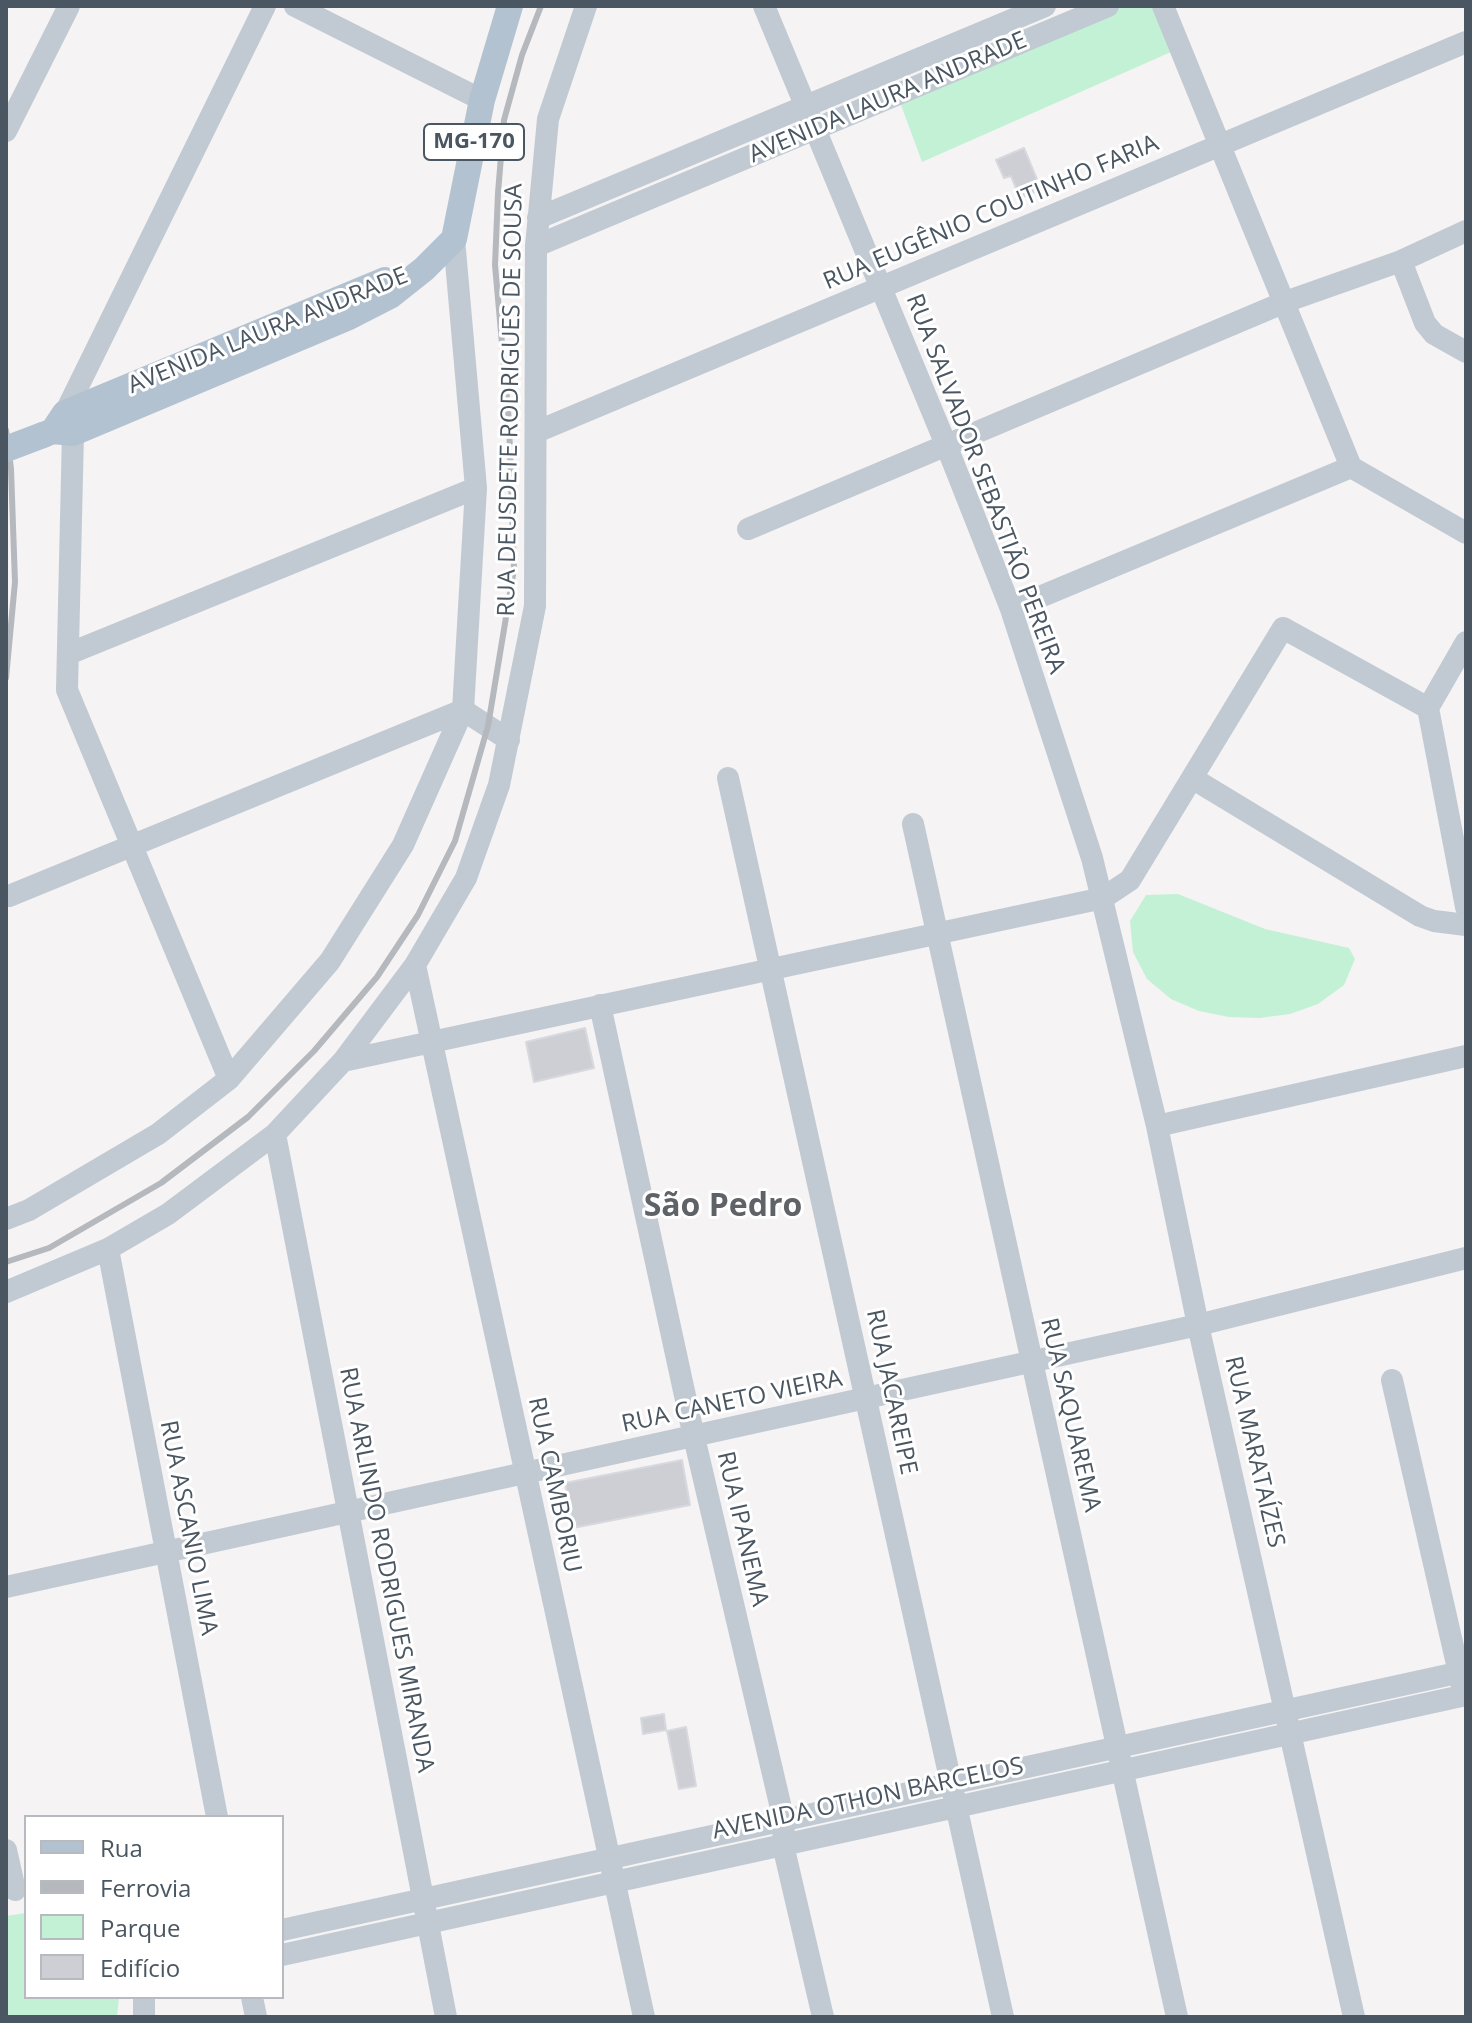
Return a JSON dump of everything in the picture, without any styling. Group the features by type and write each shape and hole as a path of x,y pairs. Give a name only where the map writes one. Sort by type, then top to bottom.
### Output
{"main road":[{"name":"MG-170","path":"454,239 482,100 510,6"},
{"name":"AVENIDA LAURA ANDRADE","path":"6,449 349,317 390,296 424,269 454,239"}],"street":[{"path":"6,131 69,6"},
{"path":"229,1079 67,690 59,428 265,6"},
{"path":"295,6 482,100"},
{"name":"RUA SALVADOR SEBASTIÃO PEREIRA","path":"764,6 1011,609 1103,898"},
{"name":"AVENIDA LAURA ANDRADE","path":"538,218 1045,6"},
{"name":"AVENIDA LAURA ANDRADE","path":"536,246 1108,6"},
{"path":"1163,6 1351,467 1466,533"},
{"name":"RUA DEUSDETE RODRIGUES DE SOUSA","path":"6,1292 108,1249 168,1214 275,1134 343,1061 415,965 466,878 499,785 535,606 538,218 548,119 588,8"},
{"name":"RUA EUGÊNIO COUTINHO FARIA","path":"536,432 1466,42"},
{"path":"748,529 1285,302 1401,261 1466,231"},
{"path":"6,1219 29,1210 158,1134 229,1079 330,961 403,845 463,710 476,488 454,239"},
{"path":"1401,261 1425,323 1434,334 1466,352"},
{"path":"1011,609 1351,467"},
{"path":"68,654 476,488"},
{"path":"343,1061 1103,898 1130,880 1283,628 1428,708"},
{"path":"1466,642 1428,708 1466,907"},
{"path":"463,710 509,740"},
{"path":"9,896 463,710"},
{"name":"RUA JACAREIPE","path":"728,778 1003,2017"},
{"path":"1192,778 1420,916 1466,925"},
{"name":"RUA SAQUAREMA","path":"913,824 1177,2017"},
{"name":"RUA MARATAÍZES","path":"1103,898 1157,1126 1198,1325 1354,2017"},
{"name":"RUA CAMBORIU","path":"415,965 644,2017"},
{"name":"RUA IPANEMA","path":"600,1005 694,1437 784,1821 783,1845 823,2017"},
{"path":"1157,1126 1466,1056"},
{"name":"RUA ARLINDO RODRIGUES MIRANDA","path":"275,1134 446,2017"},
{"name":"RUA ASCANIO LIMA","path":"108,1249 217,1815"},
{"name":"RUA CANETO VIEIRA","path":"6,1587 1198,1325 1466,1258"},
{"path":"1392,1380 1464,1687"},
{"name":"AVENIDA OTHON BARCELOS","path":"284,1930 1285,1711 1464,1687"},
{"name":"AVENIDA OTHON BARCELOS","path":"284,1955 1290,1733 1464,1687"},
{"path":"6,1850 16,1891"}],"green space":[{"path":"1108,6 1163,6 1180,48 922,162 897,94"},
{"path":"1178,894 1265,929 1349,948 1355,959 1344,985 1318,1004 1290,1014 1259,1018 1229,1017 1199,1011 1171,999 1147,979 1133,952 1130,921 1146,895"},
{"path":"24,1913 24,1999 119,1999 117,2017 6,2017 6,1916"}],"building":[{"path":"1024,148 1041,189 1020,198 1011,176 1004,178 996,160"},
{"path":"585,1028 594,1068 534,1082 526,1042"},
{"path":"682,1460 690,1505 573,1528 565,1483"},
{"path":"664,1714 666,1730 643,1734 641,1718"},
{"path":"686,1727 696,1786 679,1789 667,1731"}],"railway":[{"path":"6,1262 49,1248 161,1183 248,1117 314,1051 377,977 418,915 455,841 488,726 514,569 509,422 495,265 498,193 504,120 522,55 541,6"},
{"path":"6,430 11,469 15,582 6,678"}],"district":[{"name":"São Pedro","path":"723,1207"}]}
